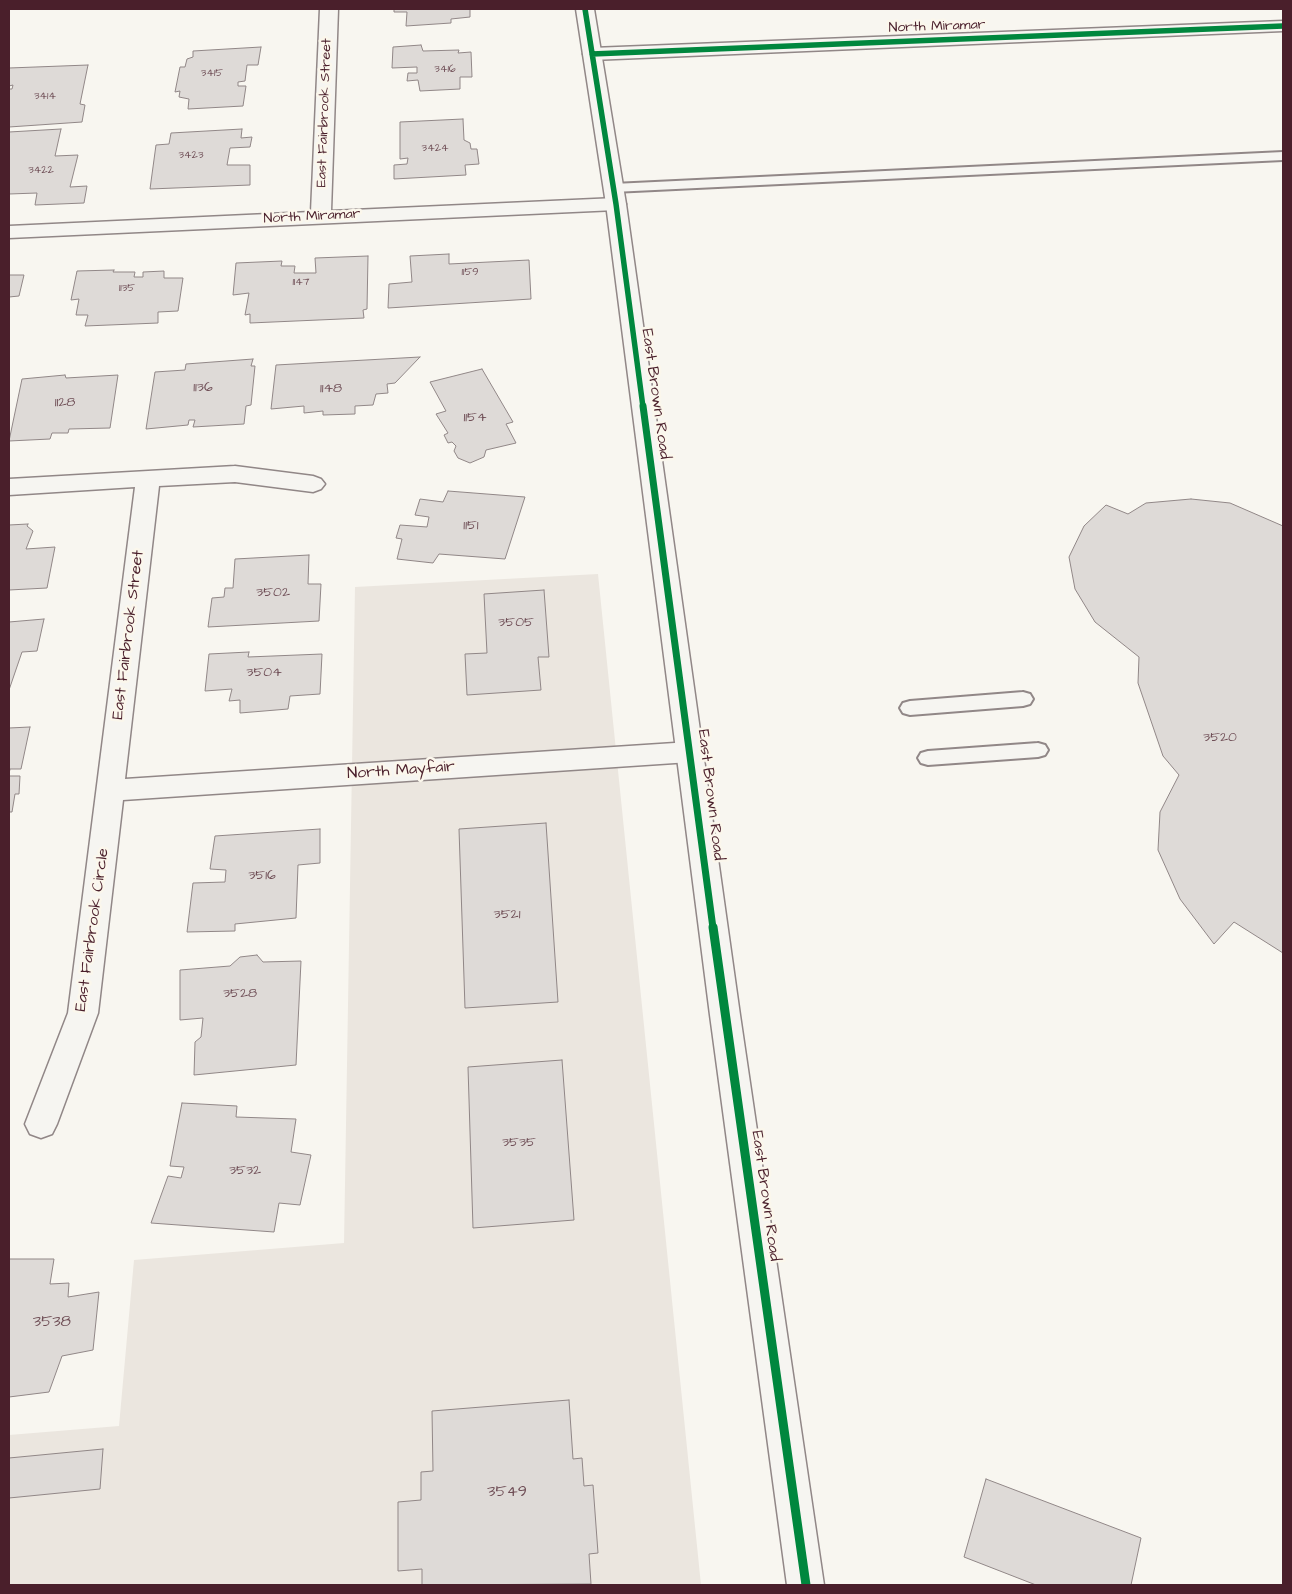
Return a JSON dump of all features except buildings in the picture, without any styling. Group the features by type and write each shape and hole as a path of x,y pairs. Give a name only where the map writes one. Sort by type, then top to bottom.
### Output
{"street":[{"name":"East Fairbrook Street","path":"321,217 329,9"},
{"name":"East Brown Road","path":"585,9 614,196 723,1006 806,1585"},
{"name":"North Miramar","path":"592,54 1283,26"},
{"name":"North Miramar","path":"9,232 321,217 614,196"},
{"path":"9,487 235,474 313,484"},
{"name":"East Fairbrook Street","path":"111,790 148,480"},
{"name":"North Mayfair","path":"111,790 690,752"},
{"name":"East Fairbrook Circle","path":"41,1124 83,1013 111,790"}],"lane":[{"path":"614,196 1283,156"},
{"path":"910,708 1023,700"},
{"path":"928,758 1038,750"}],"shaded area":[{"path":"598,574 701,1585 9,1585 9,1435 119,1426 134,1260 344,1243 355,587"}],"cycle path":[{"path":"585,9 616,204 725,1015 806,1585"},
{"path":"592,54 1283,26"}]}
